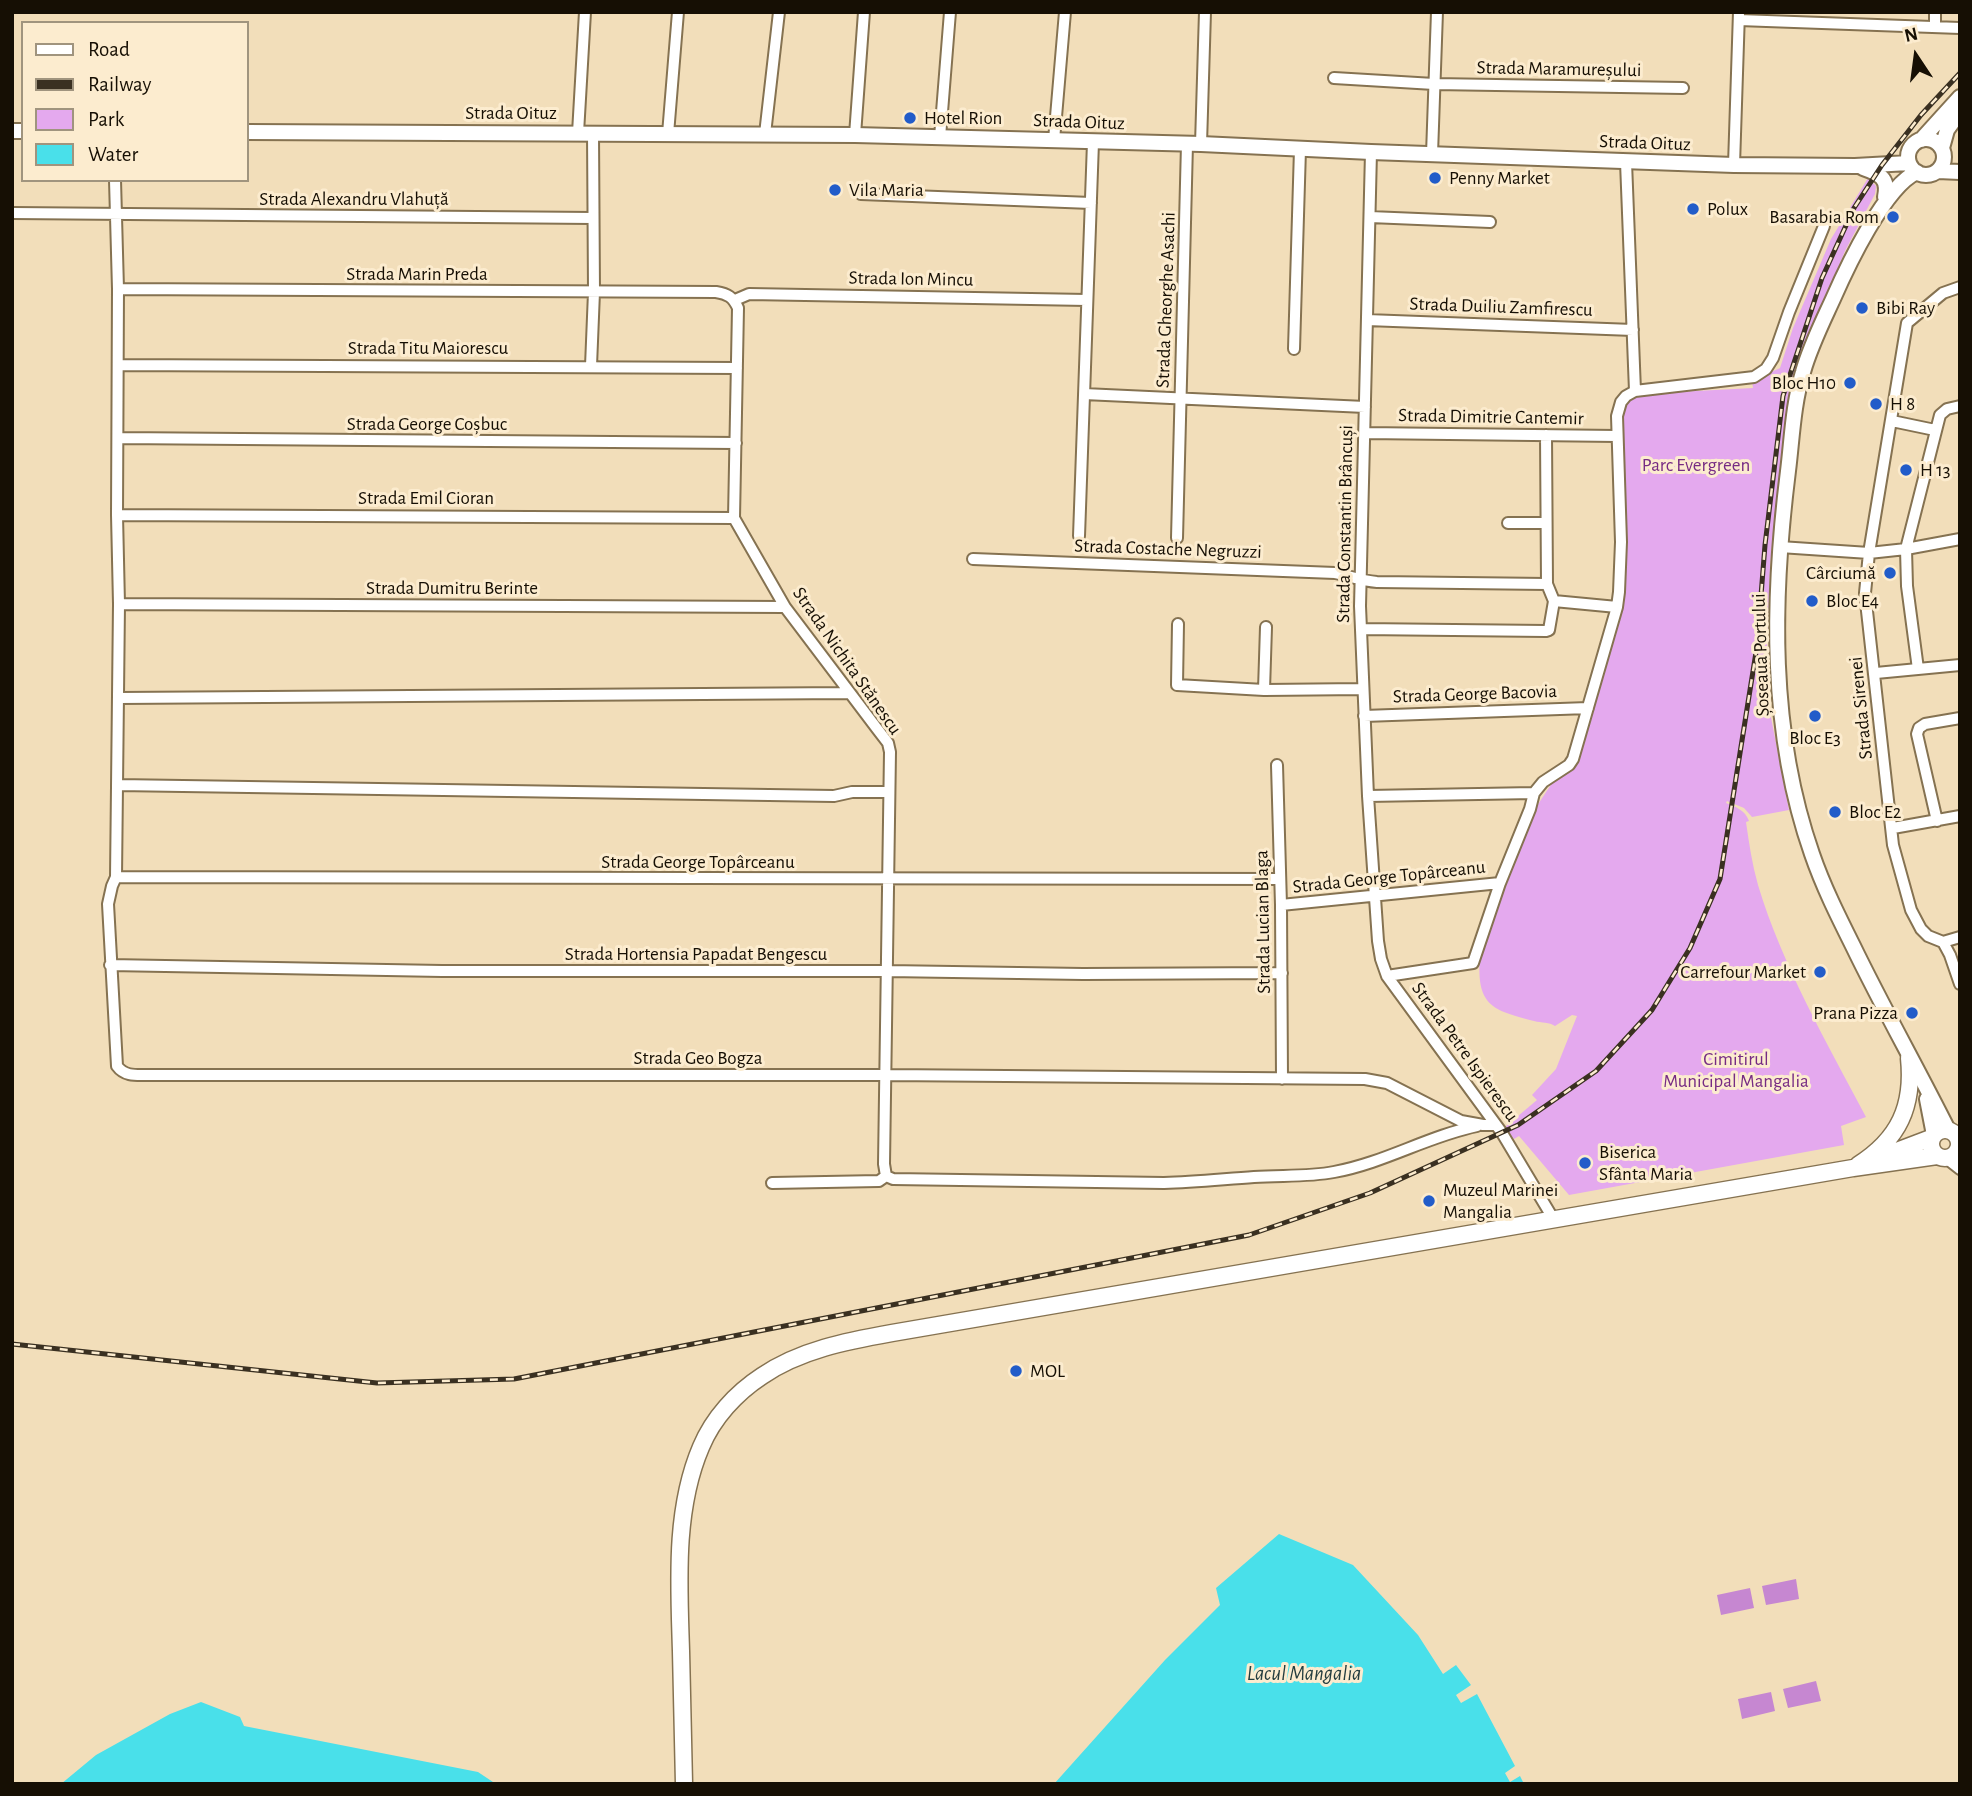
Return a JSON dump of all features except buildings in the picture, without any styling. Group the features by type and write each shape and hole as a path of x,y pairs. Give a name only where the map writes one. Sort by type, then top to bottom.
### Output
{"highway":[{"path":"1853,1168 1888,1140 1904,1114 1911,1077 1909,1058"},
{"path":"684,1784 680,1563 686,1497 695,1464 711,1427 735,1397 761,1376 788,1361 817,1349 855,1340 1853,1168 1949,1145"}],"main road":[{"path":"1960,97 1921,140 1913,144 1908,154 1913,168 1926,175 1938,171 1960,172"},
{"path":"1938,171 1944,160 1942,148 1950,124 1960,112"},
{"name":"Strada Oituz","path":"248,132 855,135 1194,144 1626,162 1913,168"},
{"path":"1921,140 1933,140 1942,148"},
{"path":"1855,166 1876,173 1884,179 1887,186 1883,204"},
{"name":"Șoseaua Portului","path":"1913,168 1883,204 1839,285 1802,372 1780,547 1777,632 1779,694 1786,755 1799,813 1812,853 1828,893 1925,1088 1949,1145"}],"street":[{"path":"585,12 585,133 593,218 591,366"},
{"path":"668,134 678,12"},
{"path":"765,134 779,12"},
{"path":"855,135 864,12"},
{"path":"940,137 950,12"},
{"path":"1054,140 1065,12"},
{"name":"Strada Gheorghe Asachi","path":"1205,12 1194,144 1180,399 1365,407"},
{"path":"1432,154 1437,12"},
{"path":"1935,12 1935,27"},
{"path":"1734,164 1739,16 1960,28"},
{"name":"Strada Maramureșului","path":"1334,78 1434,85 1683,88"},
{"path":"1079,536 1093,142"},
{"path":"1294,349 1300,149"},
{"name":"Strada Constantin Brâncuși","path":"1371,152 1360,580 1368,796 1376,897"},
{"path":"1626,162 1635,391"},
{"path":"110,965 108,904 116,877 119,698 116,182"},
{"path":"861,194 1091,203"},
{"path":"12,213 115,214"},
{"name":"Strada Alexandru Vlahuță","path":"115,214 593,218"},
{"path":"1370,217 1490,222"},
{"path":"1387,976 1473,962 1534,793 1543,782 1569,765 1573,759 1617,607 1621,542 1617,416 1621,402 1635,391 1754,377 1766,369 1773,358 1824,226"},
{"name":"Strada Sirenei","path":"1959,977 1943,942 1928,936 1921,929 1911,910 1893,845 1866,593 1869,553 1907,323 1943,293 1960,286"},
{"name":"Strada Marin Preda","path":"118,289 716,292 734,299"},
{"name":"Strada Ion Mincu","path":"734,299 749,294 762,294 1087,300"},
{"path":"734,299 738,308 734,518"},
{"name":"Strada Duiliu Zamfirescu","path":"1367,320 1633,330"},
{"name":"Strada Titu Maiorescu","path":"118,365 737,368"},
{"path":"1084,394 1180,399 1177,538"},
{"path":"1918,669 1907,586 1906,550 1940,415 1947,409 1960,406"},
{"path":"1892,421 1935,430"},
{"name":"Strada Dimitrie Cantemir","path":"1365,433 1617,436"},
{"path":"1361,629 1549,630 1554,601 1548,584 1546,435"},
{"name":"Strada George Coșbuc","path":"118,438 736,443"},
{"name":"Strada Emil Cioran","path":"117,515 734,518"},
{"name":"Strada Nichita Stănescu","path":"734,518 785,607 888,743 890,792 884,1164 886,1176"},
{"path":"1508,523 1546,523"},
{"path":"1780,547 1869,553 1906,550 1960,539"},
{"name":"Strada Costache Negruzzi","path":"973,559 1335,573 1360,580"},
{"path":"1360,580 1548,584"},
{"path":"1554,601 1617,607"},
{"name":"Strada Dumitru Berinte","path":"119,604 785,607"},
{"path":"1178,624 1177,685 1264,690 1363,689"},
{"path":"1264,690 1266,627"},
{"path":"1875,673 1960,665"},
{"path":"119,698 849,693"},
{"name":"Strada George Bacovia","path":"1364,716 1588,708"},
{"path":"1937,821 1917,734 1919,728 1926,724 1960,718"},
{"name":"Strada Lucian Blaga","path":"1277,765 1282,1079"},
{"path":"118,786 834,796 852,792 890,792"},
{"path":"1368,796 1534,793"},
{"path":"1893,828 1960,816"},
{"name":"Strada George Topârceanu","path":"116,877 1280,879"},
{"name":"Strada George Topârceanu","path":"1281,905 1500,883"},
{"name":"Strada Petre Ispierescu","path":"1376,897 1378,941 1387,976 1502,1133 1554,1220"},
{"path":"1943,942 1960,937"},
{"name":"Strada Hortensia Papadat Bengescu","path":"110,965 442,971 1282,973"},
{"name":"Strada Geo Bogza","path":"110,965 117,1066 129,1075 887,1075 1365,1079 1387,1083 1461,1121 1483,1125"},
{"path":"772,1182 879,1181 886,1176 893,1179 1164,1183 1311,1175 1373,1162 1452,1131 1495,1125"},
{"path":"1949,1145 1960,1169"}],"green space":[{"path":"1868,178 1876,186 1875,194 1845,251 1816,321 1790,405 1778,485 1770,566 1768,702 1789,810 1752,817 1744,808 1727,801 1726,803 1743,812 1749,821 1746,822 1751,854 1768,915 1806,1003 1866,1117 1841,1126 1844,1145 1569,1195 1519,1136 1514,1139 1505,1127 1537,1100 1532,1095 1556,1069 1577,1016 1572,1015 1555,1026 1507,1013 1489,1003 1481,985 1480,955 1531,815 1552,783 1568,771 1596,701 1624,594 1623,408 1630,397 1639,394 1753,388 1752,381 1780,368 1793,328 1831,239"}],"shaded area":[{"path":"1796,1579 1799,1599 1766,1605 1762,1586"},
{"path":"1750,1588 1754,1608 1721,1615 1717,1595"},
{"path":"1816,1681 1821,1701 1788,1708 1783,1689"},
{"path":"1771,1692 1775,1711 1742,1719 1738,1699"}],"water":[{"name":"Lacul Mangalia","path":"1279,1534 1353,1565 1418,1635 1443,1674 1456,1665 1471,1685 1456,1695 1461,1703 1477,1694 1515,1766 1505,1773 1510,1782 1520,1776 1524,1784 1054,1784 1165,1660 1220,1605 1216,1588"},
{"path":"201,1702 240,1717 244,1726 478,1772 496,1784 61,1784 96,1755 170,1714"}],"railway":[{"path":"12,1344 377,1383 514,1379 1249,1235 1370,1193 1518,1125 1596,1071 1652,1010 1690,948 1720,879 1757,646 1765,545 1783,396 1822,278 1854,208 1882,165 1921,115 1960,73"}],"place":[{"name":"Hotel Rion","path":"910,118"},
{"name":"Penny Market","path":"1435,178"},
{"name":"Vila Maria","path":"835,190"},
{"name":"Polux","path":"1693,209"},
{"name":"Basarabia Rom","path":"1893,217"},
{"name":"Bibi Ray","path":"1862,308"},
{"name":"Bloc H10","path":"1850,383"},
{"name":"H 8","path":"1876,404"},
{"name":"H 13","path":"1906,470"},
{"name":"Cârciumă","path":"1890,573"},
{"name":"Bloc E4","path":"1812,601"},
{"name":"Bloc E3","path":"1815,716"},
{"name":"Bloc E2","path":"1835,812"},
{"name":"Carrefour Market","path":"1820,972"},
{"name":"Prana Pizza","path":"1912,1013"},
{"name":"Biserica Sfânta Maria","path":"1585,1163"},
{"name":"Muzeul Marinei Mangalia","path":"1429,1201"},
{"name":"MOL","path":"1016,1371"}],"park label":[{"name":"Parc Evergreen","path":"1696,465"},
{"name":"Cimitirul Municipal Mangalia","path":"1736,1070"}]}
